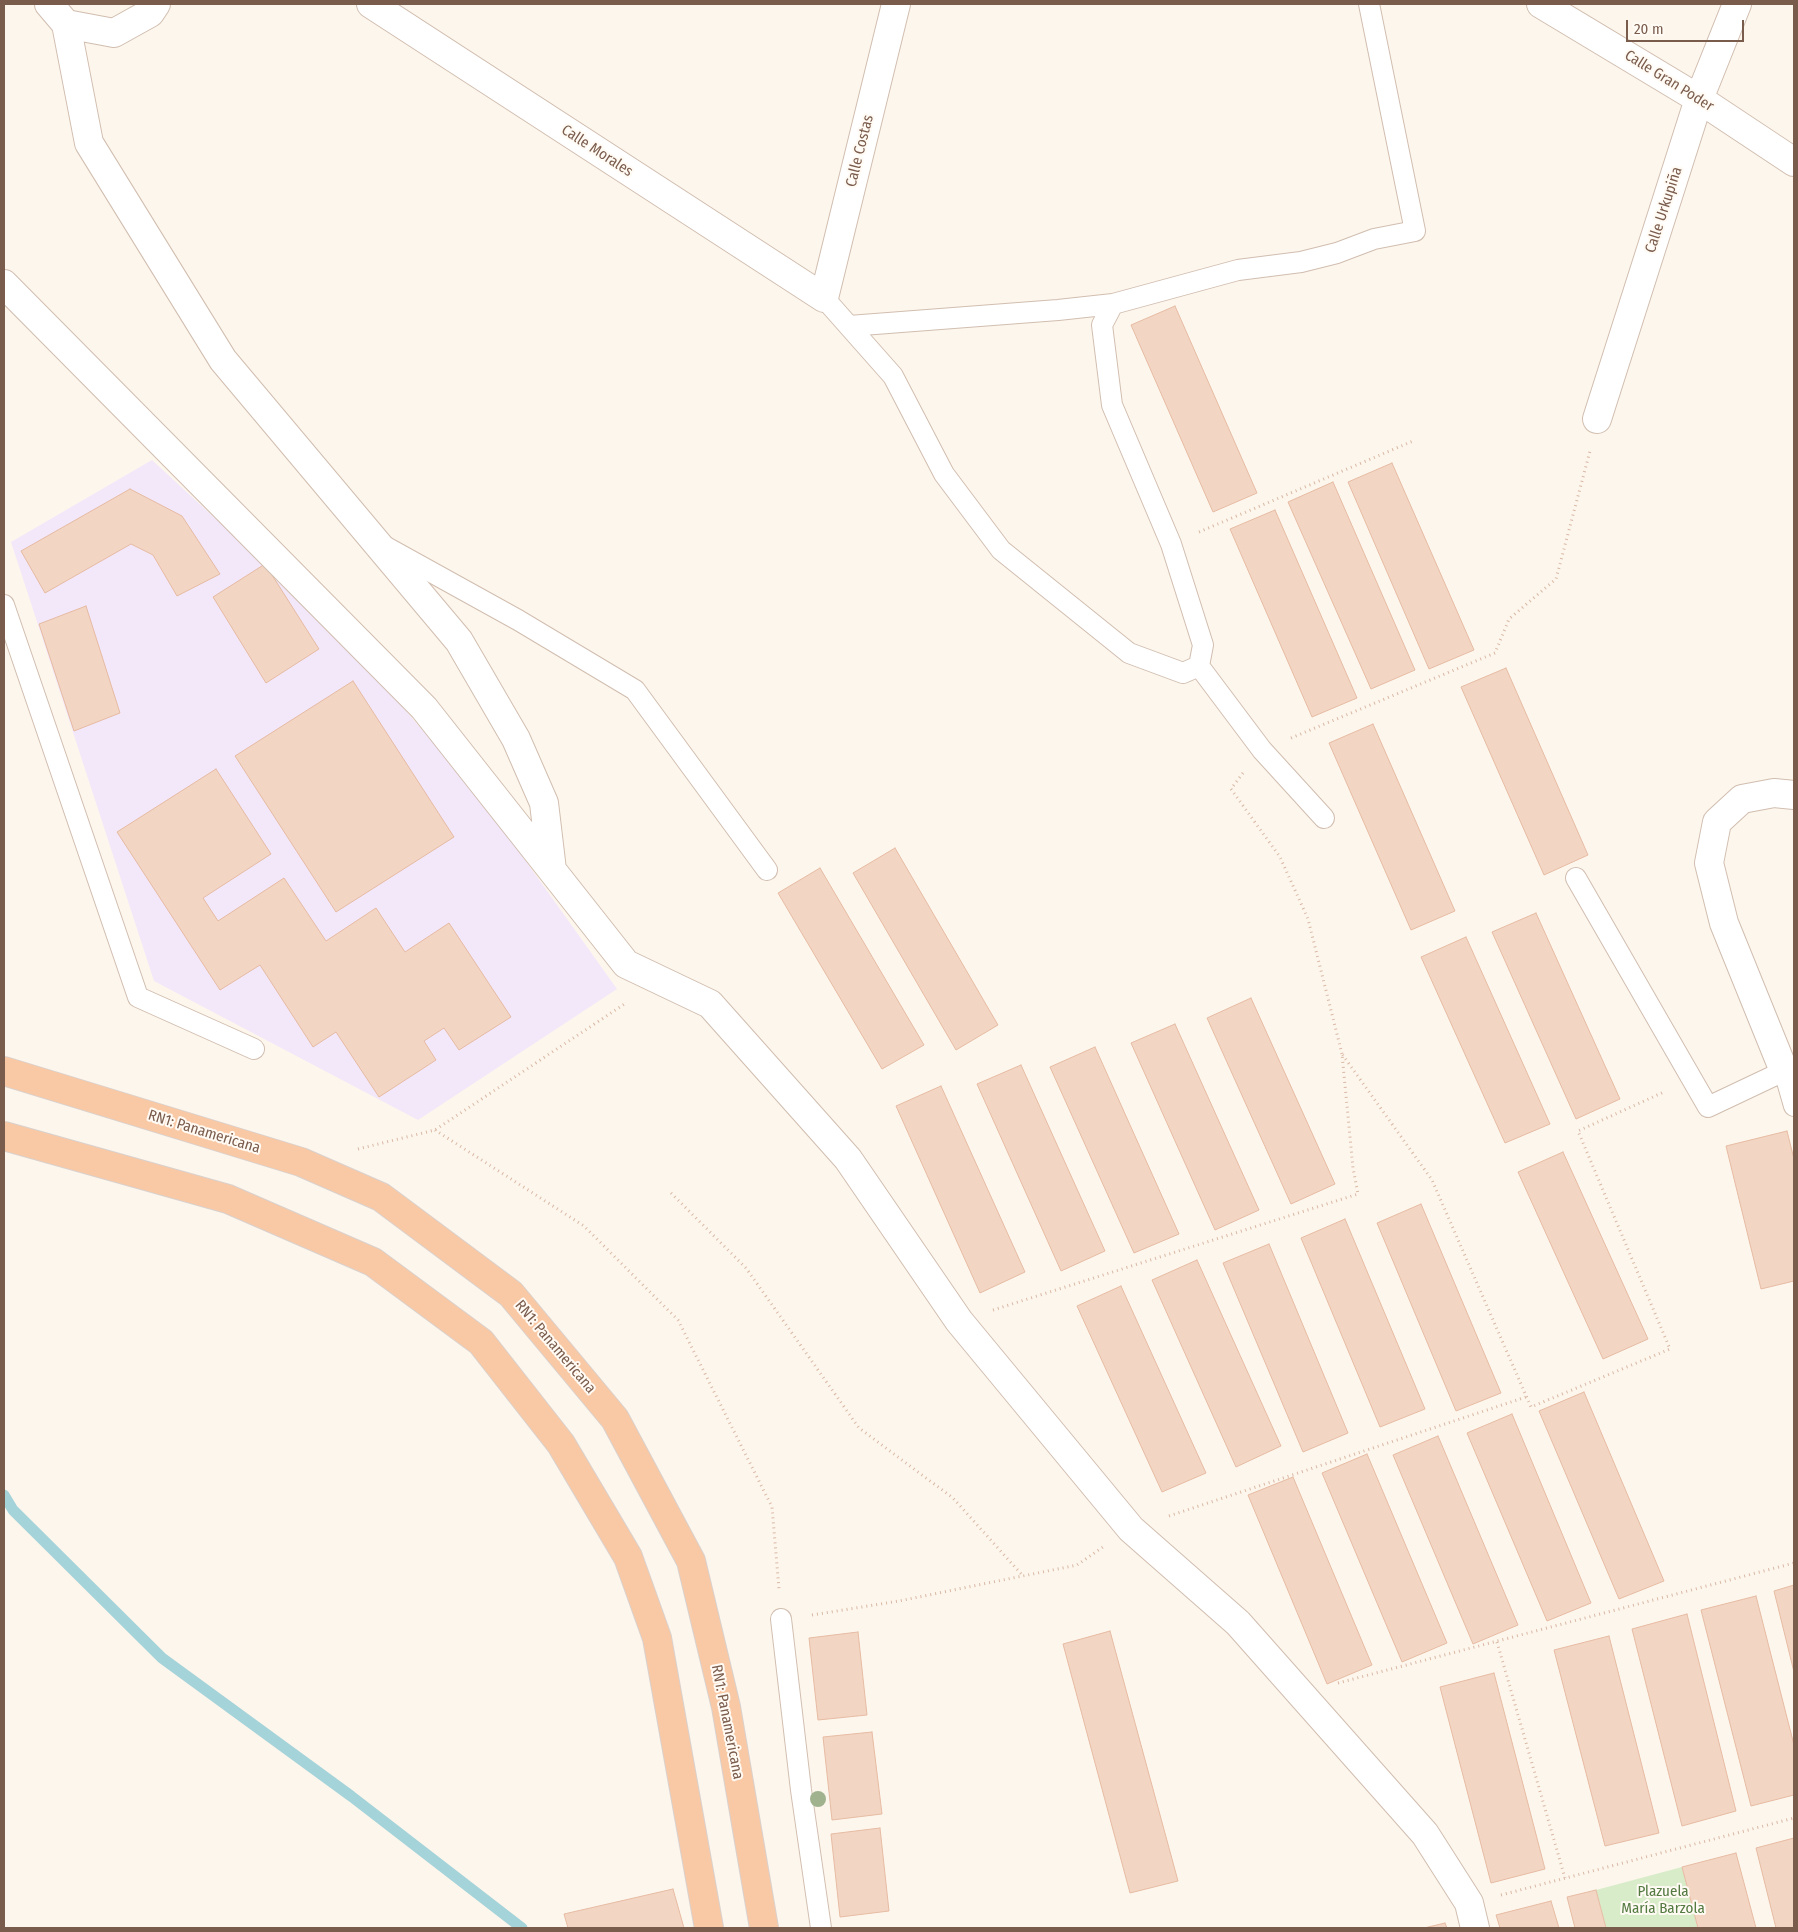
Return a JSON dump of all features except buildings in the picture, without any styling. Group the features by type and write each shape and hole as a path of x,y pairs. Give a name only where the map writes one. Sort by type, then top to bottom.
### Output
{"highway":[{"name":"RN1: Panamericana","path":"4,1071 301,1162 381,1197 511,1294 615,1419 691,1561 726,1707 764,1928"},
{"path":"4,1136 237,1203 373,1262 481,1342 561,1444 628,1557 656,1638 709,1928"}],"street":[{"path":"49,4 66,24 89,143 222,360 459,641 516,739 544,803 552,870"},
{"path":"66,24 114,33 150,13 156,4"},
{"name":"Calle Morales","path":"371,4 824,298"},
{"name":"Calle Costas","path":"824,298 896,4"},
{"name":"Calle Gran Poder","path":"1541,4 1699,99 1794,162"},
{"name":"Calle Urkupiña","path":"1598,419 1699,99 1738,4"},
{"path":"4,284 424,708 626,964 710,1004 842,1152 960,1321 1131,1529 1238,1623 1425,1834 1472,1916"},
{"path":"1784,1071 1724,923 1709,863 1717,822 1742,799 1774,793 1794,795"}],"lane":[{"path":"849,326 1113,304 1238,270 1301,262 1337,253 1374,239 1415,231 1370,4"},
{"path":"824,298 893,376 944,474 1001,550 1130,652 1183,673 1199,666"},
{"path":"1113,304 1102,325 1112,405 1171,544 1203,645 1199,666 1262,750 1324,818"},
{"path":"375,541 518,620 636,690 767,870"},
{"path":"4,605 138,997 254,1048"},
{"path":"1576,878 1708,1107 1784,1071 1794,1106"},
{"path":"781,1619 801,1790 821,1928"}],"path":[{"path":"960,1321 1358,1194 1353,1168 1342,1054 1308,919 1280,857 1231,789 1262,750 1495,652 1509,619 1556,579 1598,419"},
{"path":"1171,544 1413,440"},
{"path":"301,1162 435,1130 660,980"},
{"path":"1342,1054 1432,1180 1531,1407 1670,1349 1578,1131 1692,1078"},
{"path":"435,1130 584,1226 678,1320 772,1507 781,1619 900,1601 1077,1565 1131,1529 1526,1397"},
{"path":"671,1193 746,1268 859,1428 953,1498 1024,1576"},
{"path":"1301,1693 1794,1563"},
{"path":"1497,1642 1565,1878"},
{"path":"1472,1916 1565,1878 1794,1818"}],"shaded area":[{"path":"152,460 334,628 478,794 617,989 418,1120 154,981 11,542"}],"green space":[{"name":"Plazuela María Barzola","path":"1682,1867 1698,1928 1606,1928 1596,1890"}],"waterway":[{"path":"4,1495 13,1510 162,1658 351,1796 522,1928"}]}
